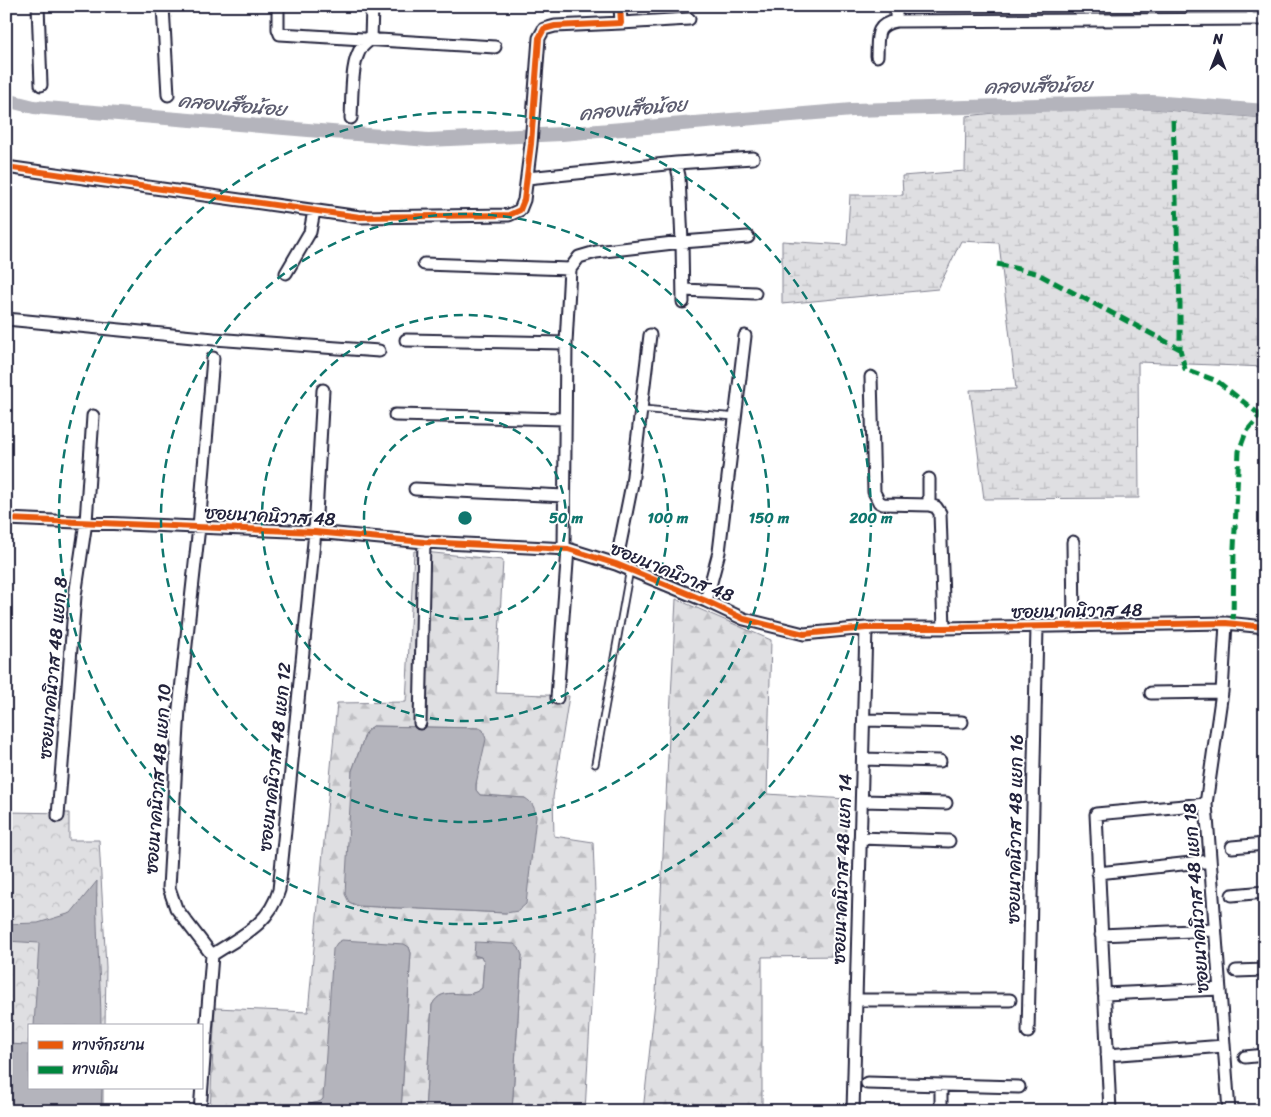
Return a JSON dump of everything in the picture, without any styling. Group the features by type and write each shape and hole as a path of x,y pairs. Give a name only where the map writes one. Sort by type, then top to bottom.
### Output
{"street":[{"path":"38,6 41,85"},
{"path":"163,6 168,95"},
{"path":"278,6 278,29 280,34 495,47"},
{"path":"371,39 372,6"},
{"path":"620,6 621,23"},
{"path":"896,6 896,20"},
{"path":"6,167 360,217 509,215 520,210 524,200 531,144 539,38 544,29 555,26 689,19"},
{"path":"876,56 878,31 885,23 896,20 1265,19"},
{"path":"351,118 355,66 358,53 363,45 371,39"},
{"path":"527,178 676,163 753,158"},
{"path":"676,163 679,176 683,296 755,292"},
{"path":"286,273 310,232 314,210"},
{"path":"557,698 566,549 564,496 566,343 570,269 579,257 596,252 682,242 748,237"},
{"path":"424,264 570,269"},
{"path":"6,319 214,339 379,351"},
{"path":"616,564 632,484 650,335"},
{"path":"706,601 719,552 745,336"},
{"path":"406,340 566,343"},
{"name":"ซอยนาคนิวาส 48 แยก 10","path":"212,955 176,908 169,888 179,708 199,527 213,358"},
{"path":"871,377 874,492 876,498 883,504 928,504 936,507 940,513 944,628"},
{"name":"ซอยนาคนิวาส 48 แยก 12","path":"212,955 264,919 275,903 279,890 315,532 323,390"},
{"path":"395,415 565,419"},
{"name":"ซอยนาคนิวาส 48 แยก 8","path":"58,816 76,596 86,522 93,416"},
{"path":"928,479 928,504"},
{"path":"415,489 564,496"},
{"name":"ซอยนาคนิวาส 48","path":"6,519 315,532 424,542 566,549 630,569 744,619 804,634 866,628 1226,623 1265,627"},
{"path":"420,723 424,542"},
{"path":"1073,542 1074,626"},
{"name":"ซอยนาคนิวาส 48 แยก 18","path":"1226,623 1222,692 1206,804 1229,1111"},
{"name":"ซอยนาคนิวาส 48 แยก 16","path":"1028,1032 1037,627"},
{"name":"ซอยนาคนิวาส 48 แยก 14","path":"853,1111 866,628"},
{"path":"1151,693 1222,692"},
{"path":"864,720 962,722"},
{"path":"863,759 940,761"},
{"path":"862,800 946,803"},
{"path":"1110,1111 1096,814 1206,804"},
{"path":"860,838 949,841"},
{"path":"1232,846 1265,844"},
{"path":"1098,873 1210,861"},
{"path":"1232,895 1265,892"},
{"path":"1102,936 1215,930"},
{"path":"202,1085 212,955"},
{"path":"1236,971 1265,970"},
{"path":"1104,994 1220,989"},
{"path":"856,1000 1010,1000"},
{"path":"1107,1055 1224,1046"},
{"path":"1245,1057 1265,1055"},
{"path":"867,1083 1018,1087"},
{"path":"941,1085 941,1111"},
{"path":"200,1111 202,1090"}],"lane":[{"path":"1250,6 1250,19"},
{"path":"641,409 736,417"},
{"path":"594,764 630,569"}],"green space":[{"path":"1033,109 1152,109 1265,118 1265,367 1138,362 1139,498 984,499 970,390 1016,389 999,243 961,241 938,289 782,304 782,241 847,245 850,195 903,195 902,176 965,171 966,116"},
{"path":"414,551 503,560 496,693 569,696 553,797 554,836 593,842 596,918 585,1111 512,1111 522,955 475,957 481,957 484,961 482,988 469,994 449,993 437,998 432,1005 425,1111 401,1111 411,953 409,947 322,1101 309,1104 303,1111 210,1111 215,1008 308,1012 337,703 406,702","holes":["373,726 479,728 476,790 480,795 525,798 506,913 358,906 349,902 352,771 366,732"]},
{"path":"676,599 771,640 767,794 847,799 841,956 762,957 762,1111 643,1111 656,993"},
{"path":"6,812 69,813 69,840 99,840 106,967 105,1024 28,1024 28,1090 103,1090 103,1111 6,1111"}],"shaded area":[{"path":"373,726 479,728 483,730 486,739 476,790 480,795 525,798 532,804 536,814 526,904 518,911 506,913 358,906 349,902 345,894 352,771 366,732"},
{"path":"97,881 101,1024 34,1024 39,943 6,941 6,924 38,923 71,913"},
{"path":"342,940 404,944 409,947 411,953 401,1111 303,1111 307,1105 323,1099 333,949"},
{"path":"475,942 514,944 519,948 522,955 512,1111 425,1111 432,1005 442,995 449,993 469,994 482,988 484,961 481,957 474,955"},
{"path":"6,1044 28,1045 28,1090 102,1090 101,1111 6,1111"}],"waterway":[{"name":"คลองเสือน้อย","path":"6,100 34,107 428,140 562,134 852,110 1152,102 1265,111"}],"marked path":[{"path":"1173,120 1180,349 1185,369 1217,381 1259,414"},
{"path":"997,264 1036,273 1180,349"},
{"path":"1233,624 1234,548 1239,451 1246,432 1265,410"}],"cycle path":[{"path":"6,167 360,217 509,215 520,210 524,200 531,144 539,38 544,29 555,26 621,23 620,6"},
{"path":"6,519 315,532 424,542 568,549 616,564 706,601 744,619 804,634 866,628 1226,623 1265,627"}]}
